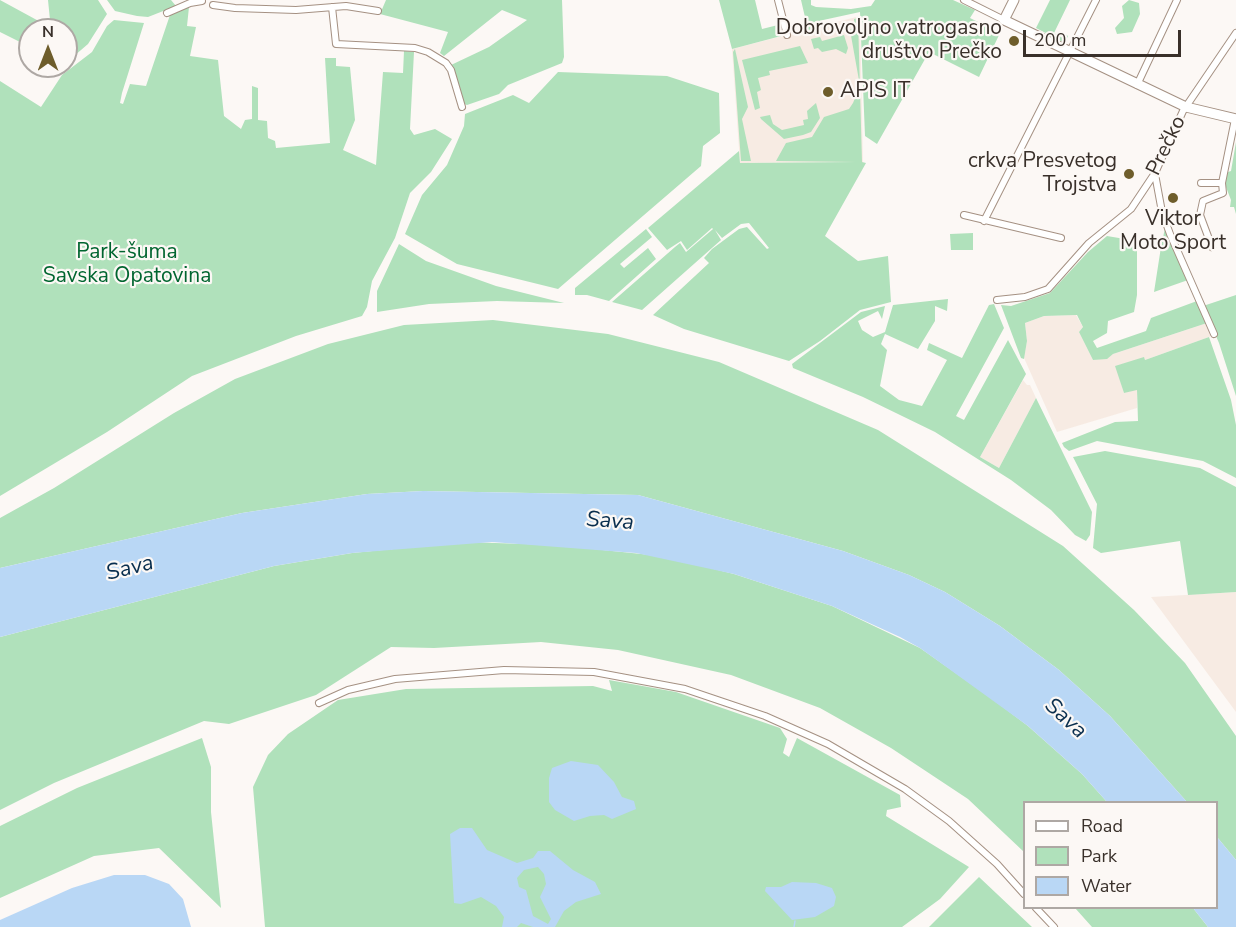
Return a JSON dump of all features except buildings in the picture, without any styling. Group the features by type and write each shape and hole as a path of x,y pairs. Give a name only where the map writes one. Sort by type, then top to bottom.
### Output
{"street":[{"path":"167,13 202,0 271,10 332,7 378,11"},
{"path":"778,0 787,34"},
{"path":"964,0 1186,107 1235,119 1222,183 1223,194 1203,201 1200,215 1212,247"},
{"path":"1004,20 1014,0"},
{"path":"984,221 1096,0"},
{"path":"1137,85 1177,0"},
{"path":"332,7 336,44 415,48 428,52 446,63 451,70 462,107"},
{"name":"Prečko","path":"997,300 1025,297 1048,289 1089,243 1131,209 1155,173 1186,107 1236,33"},
{"path":"1155,173 1162,212 1170,234 1214,334"},
{"path":"1201,183 1222,183"},
{"path":"964,215 1061,238"},
{"path":"319,703 348,690 395,679 504,670 594,672 686,689 765,716 828,744 905,789 949,821 997,864 1023,893"},
{"path":"1037,909 1054,927"}],"shaded area":[{"path":"860,16 863,162 740,163 732,49"},
{"path":"1076,315 1083,327 1079,332 1093,360 1107,358 1207,323 1212,336 1145,360 1144,358 1116,366 1124,393 1137,389 1137,408 1057,432 1024,358 1027,341 1025,323 1044,316"},
{"path":"1023,380 1030,385 1036,398 999,468 980,457"},
{"path":"1236,592 1236,712 1151,597"}],"green space":[{"path":"0,0 33,18 18,18 18,41 0,32"},
{"path":"48,0 98,0 107,14 88,44 78,53 78,18 50,18"},
{"path":"107,0 171,0 176,6 148,17 115,11"},
{"path":"386,0 562,0 564,57 562,63 508,85 499,94 464,104 451,65 489,47 527,20 502,10 444,56 440,53 448,32 380,14"},
{"path":"719,0 755,0 762,29 778,25 785,35 732,49"},
{"path":"801,0 811,0 811,5 816,7 851,9 871,6 875,0 953,0 975,10 970,18 1000,33 979,77 929,52 877,144 865,136 860,12 814,22 815,28 808,30"},
{"path":"1050,0 1070,0 1054,33 1063,38 1065,34 1068,36 1065,43 1036,28"},
{"path":"1129,0 1139,3 1140,14 1132,32 1117,34 1115,28 1124,18 1122,6"},
{"name":"Park-šuma Savska Opatovina","path":"189,7 187,26 196,27 190,56 218,60 224,116 241,129 245,120 252,119 252,86 258,88 258,120 267,121 268,138 275,141 276,148 330,143 325,58 336,58 336,66 350,67 355,120 343,150 376,165 383,72 403,73 404,51 414,52 410,129 414,135 435,129 452,139 431,172 410,193 395,238 372,281 367,307 362,316 296,336 192,376 107,432 0,496 0,81 41,107 60,78 78,78 78,63 92,52 107,26 114,20 144,23 122,93 120,103 123,104 130,84 146,86 170,15"},
{"path":"858,18 860,85 850,30 855,26 854,19"},
{"path":"844,35 848,48 846,54 836,49 822,52 818,48 814,49 811,39 820,37 822,41"},
{"path":"800,46 808,63 769,71 770,75 758,78 761,90 757,92 760,108 755,110 742,60"},
{"path":"735,49 748,107 742,119 751,161 741,161 733,52"},
{"path":"558,72 667,76 719,93 720,133 703,146 701,166 558,289 457,264 405,234 422,195 447,165 464,126 465,114 513,95 529,103"},
{"path":"860,86 862,162 866,163 825,236 858,261 888,256 891,302 860,310 820,341 789,361 684,329 653,315 709,263 704,258 712,249 739,229 747,227 767,249 769,248 749,223 741,224 722,238 715,230 721,240 642,310 612,302 680,243 686,252 713,229 687,250 681,241 667,250 648,228 739,151 740,163 856,162 776,161 786,143 812,137 824,117 849,109"},
{"path":"816,103 820,118 811,132 803,135 784,139 760,117 770,115 773,124 782,130 804,125 803,120 808,119 807,111"},
{"path":"1236,142 1236,214 1234,207 1230,207 1231,200 1224,182 1228,172 1231,171"},
{"path":"1165,228 1188,280 1154,292 1161,247"},
{"path":"646,229 652,237 620,264 624,268 648,248 656,259 609,301 587,295 575,295 575,288"},
{"path":"973,233 973,250 951,250 950,234"},
{"path":"1107,236 1137,241 1137,295 1134,312 1108,321 1107,333 1093,341 1097,348 1146,331 1151,318 1197,301 1207,323 1113,354 1107,359 1093,360 1079,332 1083,327 1077,315 1044,316 1025,323 1027,341 1024,359 1021,358 1001,305 1011,306 1050,293 1088,252"},
{"path":"399,244 426,261 496,286 564,303 497,301 429,304 377,312 377,291"},
{"path":"1236,295 1236,396 1219,343 1203,306"},
{"path":"948,299 947,311 935,306 935,321 918,349 885,334 881,344 887,350 880,386 899,400 922,406 947,360 927,350 929,343 962,358 989,305 994,304 1004,328 956,416 964,420 1008,340 1026,374 980,457 999,468 1036,398 1092,512 1090,535 1086,541 1075,535 1051,510 1011,480 935,432 863,397 793,368 792,364 861,312 885,306 882,319 878,311 858,321 862,330 873,337 885,332 893,305"},
{"path":"493,320 608,334 719,362 878,430 1063,546 1134,610 1185,663 1236,736 1236,860 1218,838 1218,801 1186,801 1110,716 1059,670 1000,626 945,592 909,575 843,551 638,495 423,491 367,494 242,513 0,568 0,518 54,488 174,413 235,379 328,344 404,325"},
{"path":"1209,337 1231,400 1236,425 1236,478 1203,461 1097,441 1069,451 1064,447 1062,443 1115,422 1138,421 1137,390 1124,393 1115,366 1144,357 1145,360"},
{"path":"1105,451 1200,468 1236,487 1236,592 1188,595 1180,541 1101,553 1093,548 1097,504 1073,457"},
{"path":"466,542 554,545 661,556 734,574 832,606 920,648 987,695 1028,726 1082,774 1106,801 1023,801 1023,851 968,799 891,748 820,708 731,675 618,650 541,642 434,648 391,647 316,695 229,724 204,721 54,783 0,810 0,637 274,566 352,553"},
{"path":"609,680 676,692 780,728 787,739 783,753 789,757 797,738 900,795 901,807 887,810 886,816 969,867 940,899 902,927 265,927 253,787 268,755 288,734 338,700 406,689 593,686 612,691"},
{"path":"202,738 211,767 211,812 221,908 159,848 94,856 0,898 0,826 77,788"},
{"path":"979,877 1032,927 929,927"},
{"path":"1076,909 1194,909 1208,927 1092,927"}],"water":[{"name":"Sava","path":"423,491 638,495 843,551 909,575 945,592 1000,626 1059,670 1110,716 1186,801 1106,801 1082,774 1028,726 920,648 900,637 832,606 734,574 636,553 492,542 352,553 274,566 0,637 0,568 242,513 367,494"},
{"path":"571,761 598,765 614,782 622,797 634,801 636,809 612,819 604,815 574,821 555,810 549,802 549,778 552,768"},
{"path":"460,828 472,828 487,850 517,863 533,858 538,851 550,851 573,870 595,882 601,894 576,902 564,911 555,927 533,927 521,923 517,927 502,927 504,917 496,906 481,897 461,904 454,903 450,834","holes":["538,867 544,874 546,884 540,897 551,919 548,924 533,916 526,890 519,887 517,878 524,870"]},
{"path":"1218,838 1236,860 1236,927 1208,927 1194,909 1218,909"},
{"path":"114,875 145,875 169,884 183,899 191,927 0,927 0,920 72,888"},
{"path":"792,882 816,883 832,888 836,897 834,906 815,917 792,920 765,891 766,887 781,887"}],"waterway":[{"path":"794,927 795,921"}],"place":[{"name":"Dobrovoljno vatrogasno društvo Prečko","path":"1014,41"},
{"name":"APIS IT","path":"828,92"},
{"name":"crkva Presvetog Trojstva","path":"1129,174"},
{"name":"Viktor Moto Sport","path":"1173,198"}]}
